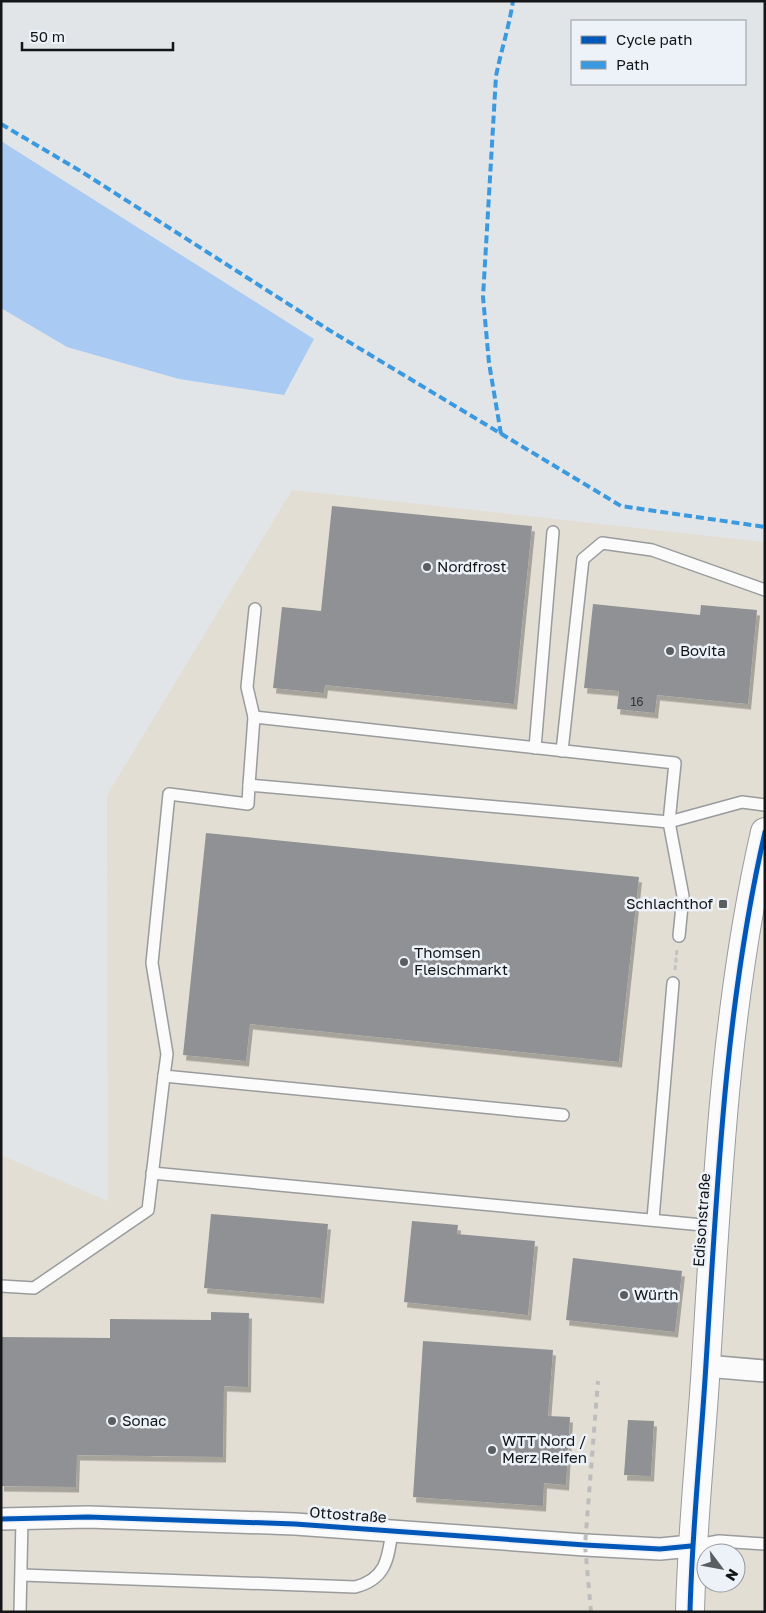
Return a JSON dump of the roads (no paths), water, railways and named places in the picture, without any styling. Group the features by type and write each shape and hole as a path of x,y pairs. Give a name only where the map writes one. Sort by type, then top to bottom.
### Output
{"street":[{"name":"Edisonstraße","path":"690,1612 692,1546 706,1366 714,1226 729,1052 739,970 765,832"},
{"path":"706,1366 765,1371"},
{"name":"Ottostraße","path":"12,1519 88,1517 285,1523 660,1549 692,1546"}],"lane":[{"path":"535,748 553,532"},
{"path":"562,750 583,559 602,543 652,550 765,590"},
{"path":"1,1286 34,1288 148,1210 167,1054 152,963 169,794 248,804 254,717 247,687 255,609"},
{"path":"254,717 675,763 669,822 683,896 679,936"},
{"path":"249,785 669,822 742,802 765,805"},
{"path":"653,1219 673,983"},
{"path":"164,1076 563,1114"},
{"path":"152,1173 714,1226"},
{"path":"12,1519 22,1575 20,1612"},
{"path":"22,1575 355,1587 368,1584 383,1569 392,1531"},
{"path":"692,1546 719,1541 765,1544"}],"railway":[{"path":"591,1612 585,1545 598,1381"}],"place":[{"name":"Nordfrost","path":"427,567"},
{"name":"Bovita","path":"670,651"},
{"name":"Schlachthof","path":"723,904"},
{"name":"Thomsen Fleischmarkt","path":"404,962"},
{"name":"Würth","path":"624,1295"},
{"name":"Sonac","path":"112,1421"},
{"name":"WTT Nord / Merz Reifen","path":"492,1450"}]}
